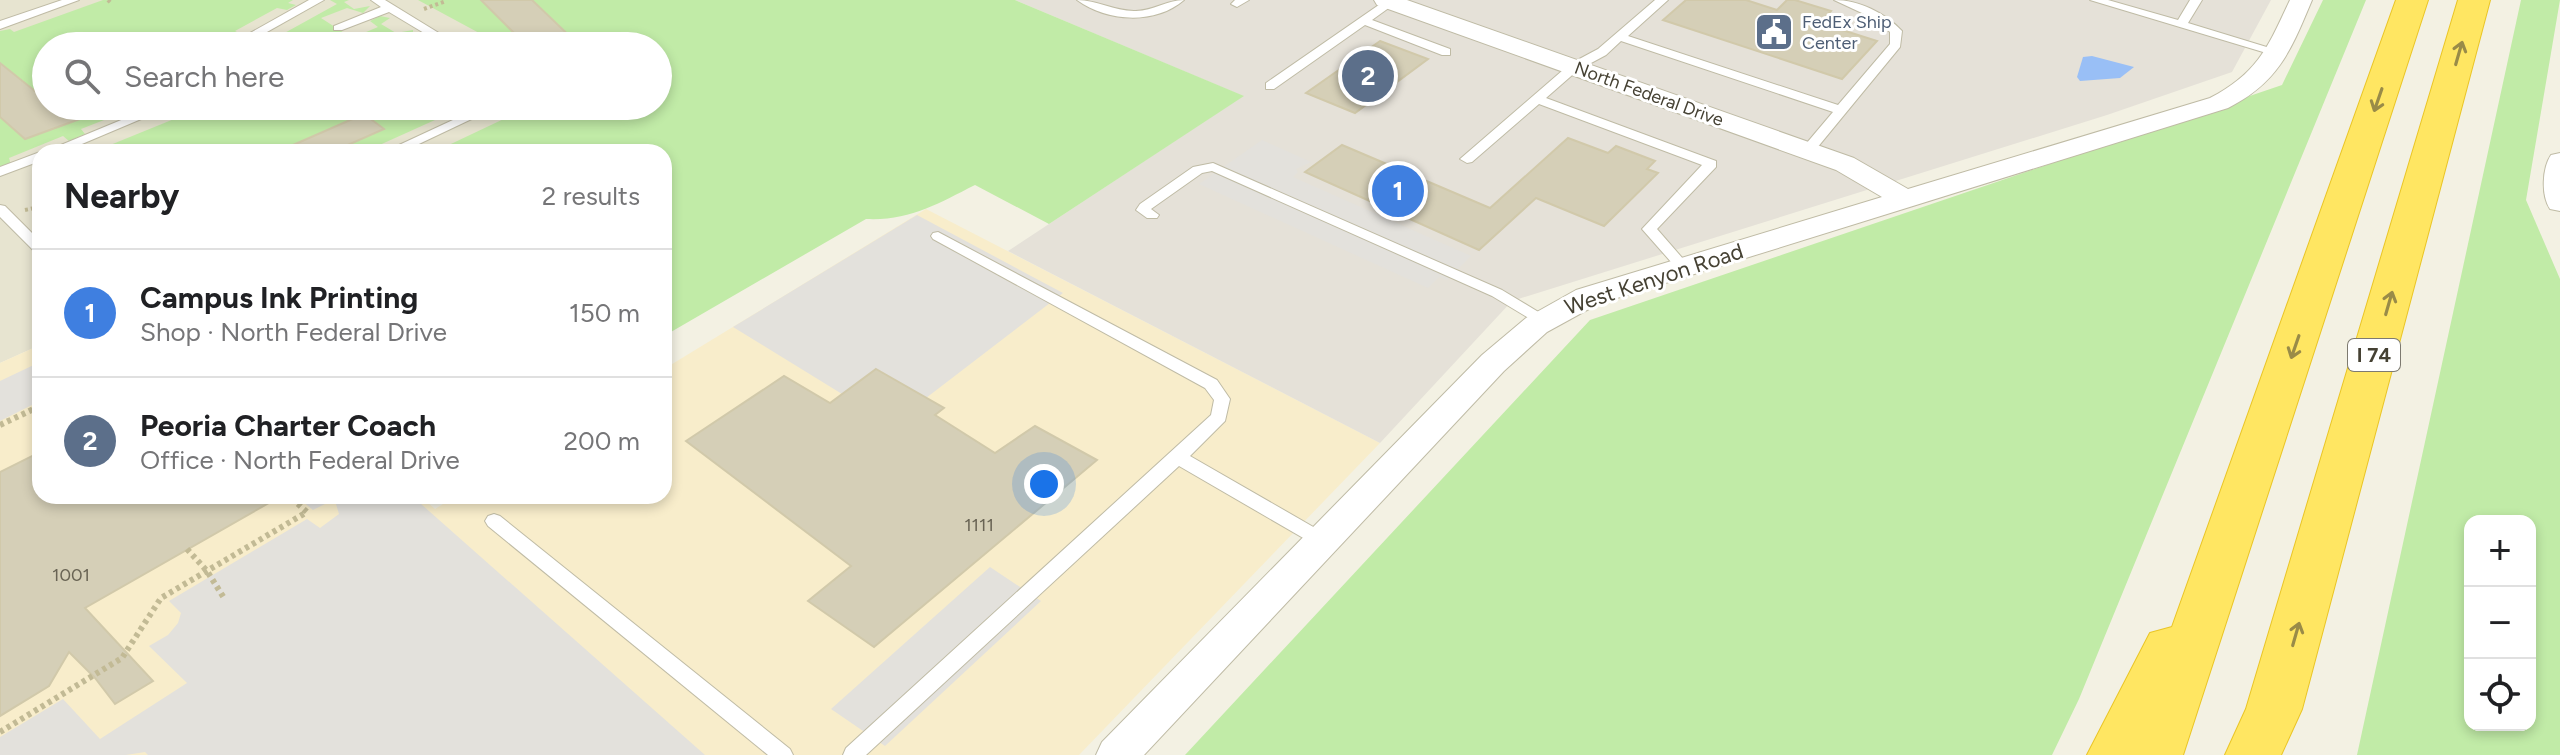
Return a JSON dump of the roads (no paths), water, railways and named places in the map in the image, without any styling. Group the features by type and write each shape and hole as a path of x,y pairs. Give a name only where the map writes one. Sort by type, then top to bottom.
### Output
{"highway":[{"path":"2155,755 2412,0"},
{"name":"I 74","path":"2268,740 2474,0"},
{"path":"2115,755 2238,515"}],"street":[{"name":"West Kenyon Road","path":"1117,755 1493,363 1542,319 1587,297 2219,103 2243,92 2270,68 2301,0"},
{"name":"North Federal Drive","path":"1388,1 1807,151 1868,175 1907,200"},
{"path":"2560,161 2560,203"}],"lane":[{"path":"0,25 73,0"},
{"path":"259,32 318,0"},
{"path":"377,0 431,32"},
{"path":"1083,0 1125,16 1137,17 1160,11 1178,0"},
{"path":"1467,159 1574,67 1602,52 1662,0"},
{"path":"1807,151 1896,44 1896,31 1881,18 1840,0"},
{"path":"2096,0 2277,52"},
{"path":"2181,24 2196,0"},
{"path":"1270,86 1388,1"},
{"path":"338,28 390,8"},
{"path":"1364,21 1446,52"},
{"path":"1620,37 1840,110"},
{"path":"1537,99 1711,164 1649,229 1684,268"},
{"path":"71,144 131,120"},
{"path":"409,144 462,120"},
{"path":"0,172 32,159"},
{"path":"1152,215 1143,210 1145,207 1198,170 1213,167 1497,293 1542,319"},
{"path":"0,209 32,241"},
{"path":"853,755 1178,457 1219,417 1222,399 1211,384 938,236"},
{"path":"1178,457 1323,541"},
{"path":"494,521 783,755"}],"water":[{"path":"2092,56 2134,67 2120,78 2080,81 2077,77 2083,57"}],"place":[{"name":"FedEx Ship Center","path":"1774,32"},
{"name":"Peoria Charter Coach","path":"1368,76"},
{"name":"Campus Ink Printing","path":"1398,191"}]}
